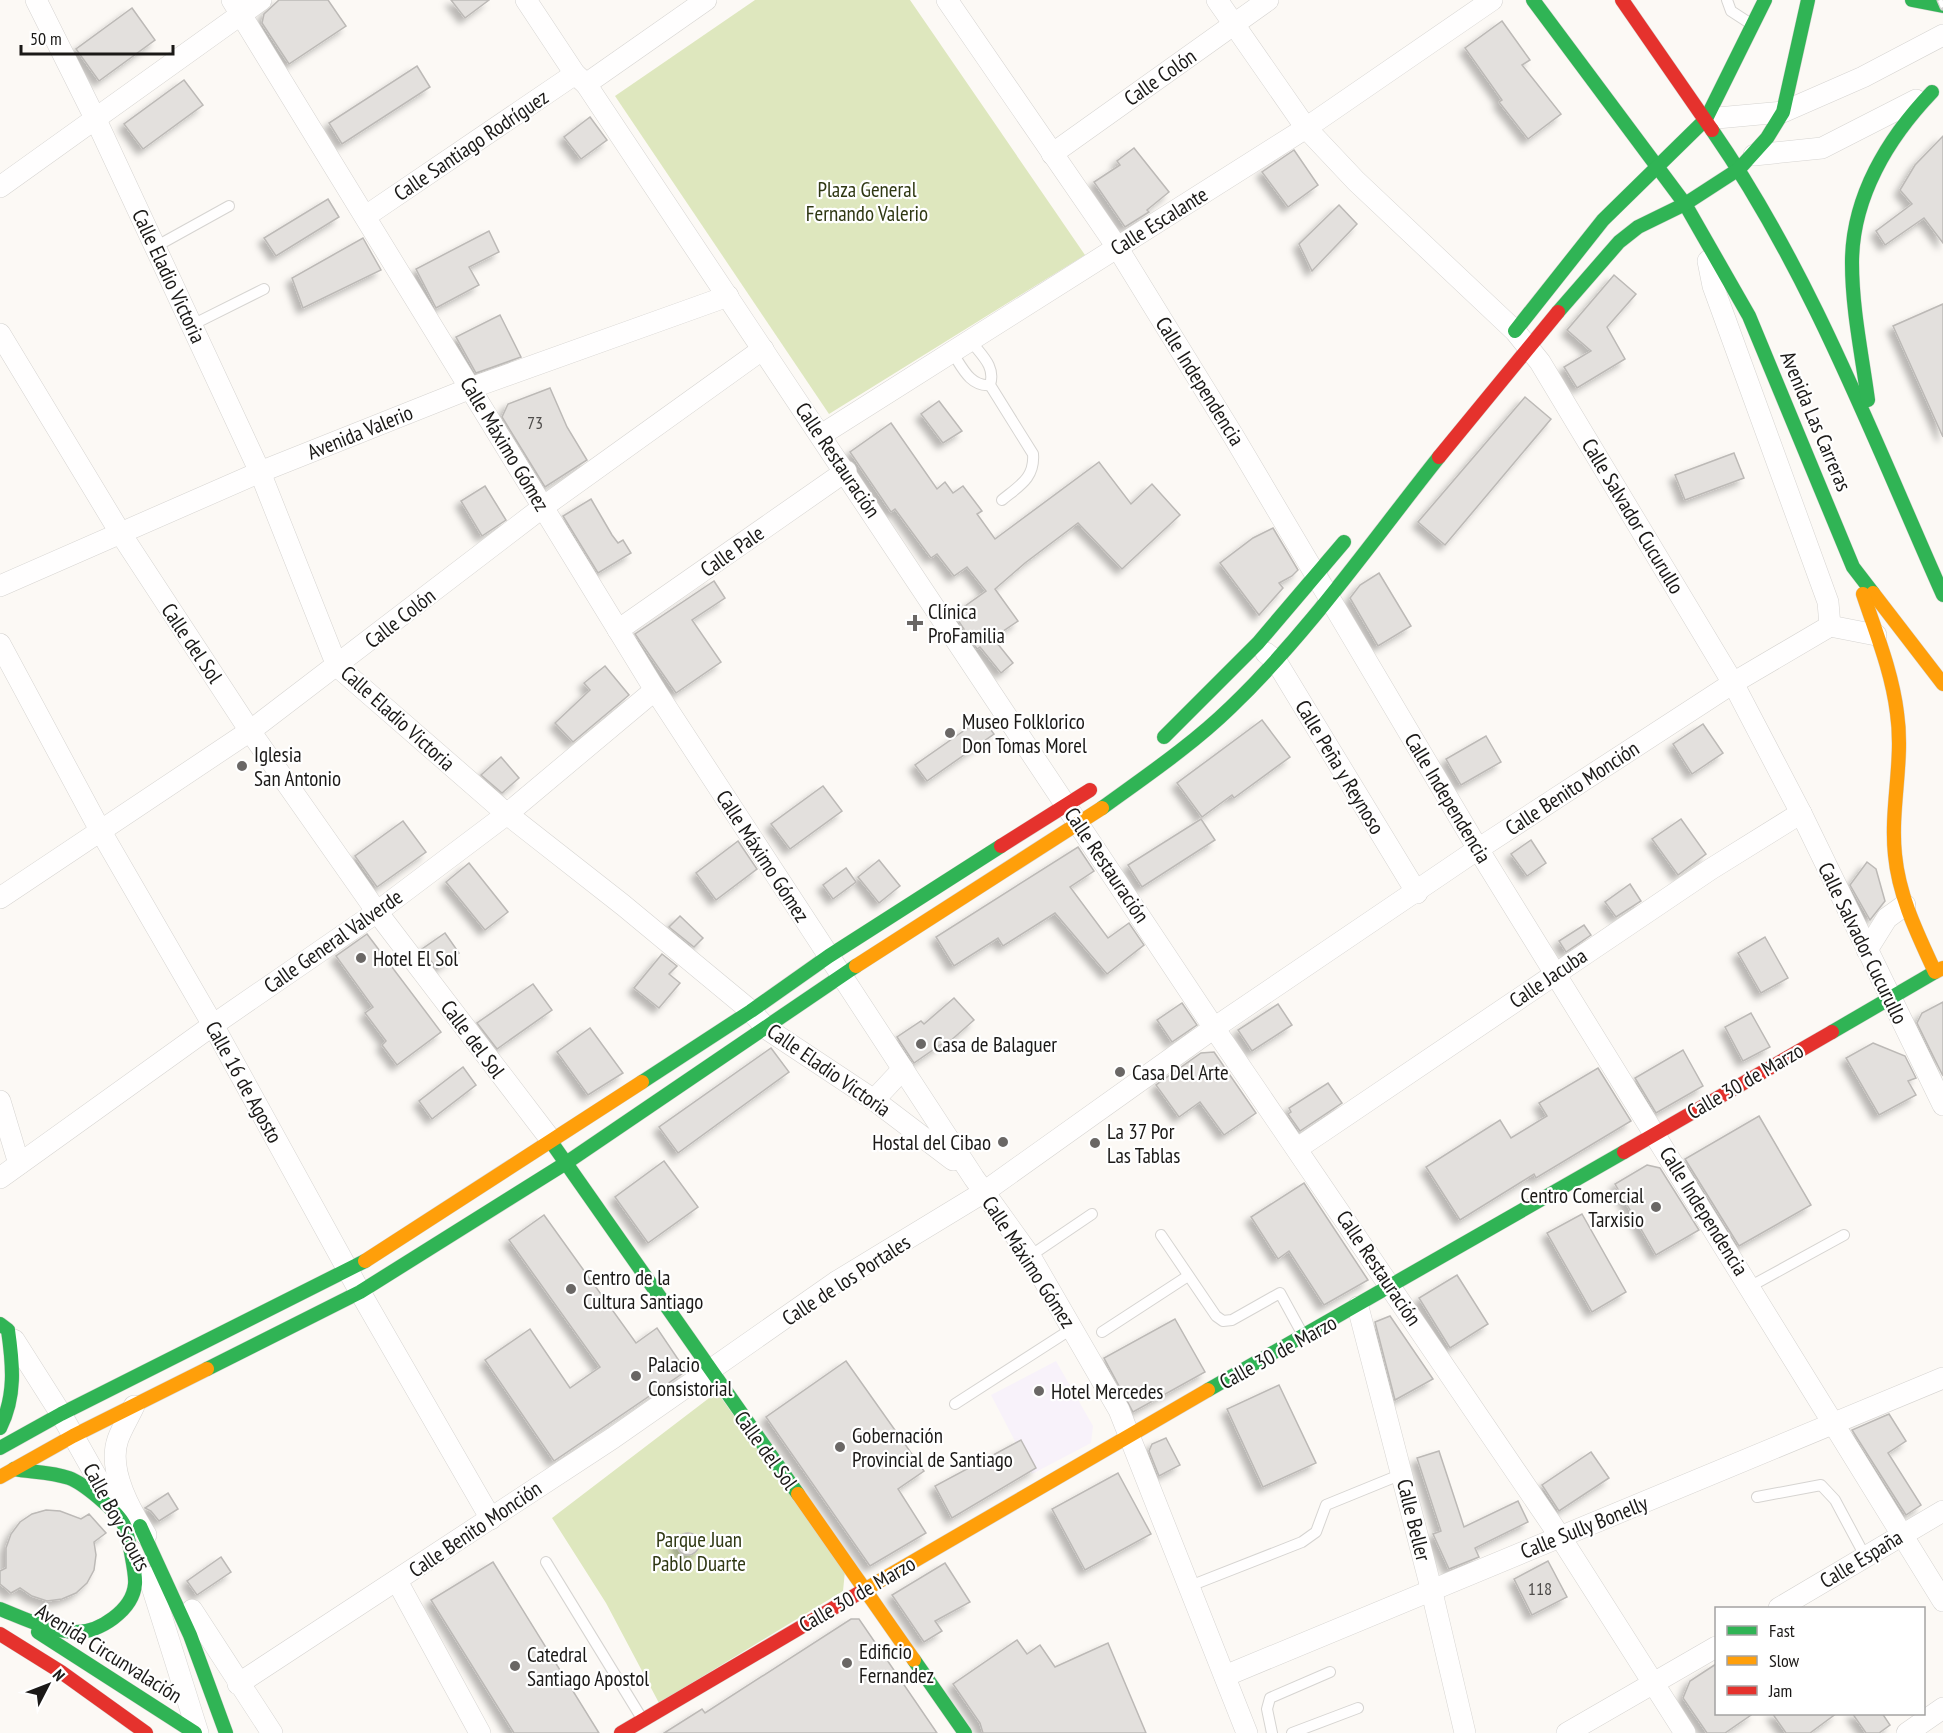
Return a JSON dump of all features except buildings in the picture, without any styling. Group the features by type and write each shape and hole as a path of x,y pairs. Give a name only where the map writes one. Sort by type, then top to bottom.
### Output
{"main road":[{"name":"Avenida Las Carreras","path":"1533,0 1685,204 1707,239 1749,316 1853,567 1943,684"},
{"name":"Avenida Las Carreras","path":"1622,0 1706,119 1746,162 1805,287 1943,596"},
{"path":"0,1477 73,1436 360,1292 566,1163 767,1029 841,976 1080,824 1177,753 1230,708 1276,661 1329,596 1603,220 1706,119 1727,72 1754,26 1765,0"},
{"path":"1517,339 1618,242 1638,227 1685,204 1746,162 1783,112 1808,0"},
{"path":"1912,0 1943,6"},
{"path":"1876,449 1854,300 1851,260 1859,217 1874,169 1890,139 1938,89"},
{"path":"1907,518 1943,566"},
{"path":"1153,746 1214,691 1256,646 1354,530"},
{"name":"Calle 30 de Marzo","path":"621,1733 1130,1434 1393,1287 1655,1132 1939,970 1905,905 1898,878 1894,837 1899,786 1899,730 1892,683 1853,567"},
{"path":"0,1448 61,1414 349,1271 751,1011 829,956 1105,780"},
{"name":"Calle del Sol","path":"551,1140 710,1372 865,1589 964,1733"},
{"path":"0,1428 11,1407 14,1391 3,1324"},
{"path":"14,1469 70,1478 103,1501 132,1526 190,1635 226,1733"},
{"path":"0,1609 35,1623 74,1632 88,1631 104,1625 130,1599 135,1584 132,1526"},
{"name":"Avenida Circunvalación","path":"0,1609 85,1659 197,1733"},
{"name":"Avenida Circunvalación","path":"0,1634 61,1672 146,1733"}],"street":[{"name":"Calle Eladio Victoria","path":"36,0 96,120 260,472 337,666 507,814 623,905 751,1011 767,1029 934,1142 979,1185"},
{"path":"1,185 96,120 237,7 261,0"},
{"name":"Calle Restauración","path":"526,0 846,471 1214,1028 1393,1287 1561,1538 1685,1733"},
{"name":"Calle Santiago Rodríguez","path":"366,216 706,0"},
{"name":"Calle Independencia","path":"947,0 1117,247 1317,575 1478,849 1751,1286 1943,1601"},
{"name":"Calle Salvador Cucurullo","path":"1218,0 1306,128 1363,188 1517,339 1733,683 1801,813 1943,1105"},
{"name":"Calle Colón","path":"1052,154 1268,0"},
{"name":"Calle Escalante","path":"821,435 1306,128 1491,0"},
{"name":"Calle Máximo Gómez","path":"237,7 655,690 979,1185 1030,1256 1073,1328 1130,1434 1247,1733"},
{"path":"1706,119 1783,112 1863,77 1943,35"},
{"path":"1746,162 1822,148 1938,89"},
{"path":"1707,239 1713,286 1828,602 1830,626 1876,634"},
{"name":"Avenida Valerio","path":"0,586 260,472 471,388 728,296"},
{"name":"Calle del Sol","path":"0,334 121,534 250,730 377,912 551,1140"},
{"name":"Calle Colón","path":"0,898 250,730 543,507 763,349"},
{"name":"Calle Pale","path":"618,630 846,471"},
{"name":"Calle Benito Monción","path":"979,1185 1417,893 1478,849 1733,683 1830,626"},
{"name":"Calle 16 de Agosto","path":"0,644 100,830 213,1025 360,1292 491,1519"},
{"name":"Calle Peña y Reynoso","path":"1256,646 1276,661 1417,893"},
{"name":"Calle General Valverde","path":"0,1178 213,1025 377,912 507,814 655,690"},
{"name":"Calle Jacuba","path":"1298,1148 1710,868 1801,813"},
{"path":"1867,950 1887,918 1905,905"},
{"path":"874,1100 903,1069"},
{"path":"0,1101 19,1164"},
{"name":"Calle de los Portales","path":"710,1372 836,1282 979,1185"},
{"name":"Calle Beller","path":"1358,1307 1431,1588 1465,1733"},
{"name":"Calle Boy Scouts","path":"3,1324 132,1526 272,1733"},
{"name":"Calle Benito Monción","path":"238,1683 397,1581 710,1372"},
{"name":"Calle Sully Bonelly","path":"1225,1676 1431,1588 1561,1538 1834,1421 1943,1378"},
{"name":"Calle Boy Scouts","path":"134,1406 117,1441 116,1468 197,1733"},
{"name":"Calle España","path":"1781,1607 1943,1511"},
{"path":"397,1581 480,1733"},
{"path":"1567,1733 1715,1648"},
{"path":"1907,1733 1943,1708"}],"lane":[{"path":"1727,0 1731,11 1754,26"},
{"path":"155,247 229,206"},
{"path":"192,325 264,289"},
{"path":"961,346 973,381 982,386 990,385"},
{"path":"961,346 990,366 993,376 990,385"},
{"path":"990,385 1028,442 1033,454 1034,467 1029,478 1002,500"},
{"path":"1030,1256 1092,1214"},
{"path":"1161,1235 1216,1317 1223,1321 1232,1320 1280,1293 1304,1337"},
{"path":"1751,1286 1844,1235"},
{"path":"1102,1332 1188,1276"},
{"path":"955,1404 1073,1328"},
{"path":"1190,1586 1302,1542 1316,1532 1326,1505 1402,1474"},
{"path":"1757,1497 1821,1485 1835,1500 1865,1556"},
{"path":"546,1562 643,1720"},
{"path":"1272,1733 1267,1709 1270,1698 1330,1672"},
{"path":"1292,1733 1359,1708"}],"shaded area":[{"name":"Hotel Mercedes","path":"1056,1361 1093,1426 1091,1443 1032,1474 991,1395"}],"green space":[{"name":"Plaza General Fernando Valerio","path":"755,0 910,0 1085,255 829,414 615,96"},
{"name":"Parque Juan Pablo Duarte","path":"717,1392 845,1571 843,1591 659,1703 606,1603 552,1518"}],"railway":[{"path":"1940,0 1943,7"}],"traffic: fast":[{"path":"1533,0 1685,204 1749,316 1853,567 1873,593"},
{"path":"1515,331 1603,220 1706,119 1765,0"},
{"path":"1558,312 1619,242 1638,227 1685,204 1739,169 1767,138 1783,112 1808,0"},
{"path":"1912,0 1943,6"},
{"path":"1868,400 1852,280 1858,215 1866,192 1887,149 1932,92"},
{"path":"1712,130 1780,241 1810,299 1865,417 1943,595"},
{"path":"1102,808 1201,734 1260,678 1339,585 1439,457"},
{"path":"1164,737 1258,643 1344,542"},
{"path":"642,1082 751,1011 829,956 1001,846"},
{"path":"207,1369 360,1292 566,1163 856,966"},
{"path":"1832,1032 1935,972"},
{"path":"554,1146 798,1494"},
{"path":"1208,1390 1624,1152"},
{"path":"0,1448 61,1414 365,1261"},
{"path":"0,1324 8,1330 12,1368 9,1404 0,1428"},
{"path":"0,1609 36,1624 65,1631 84,1631 104,1624 121,1611 133,1594 135,1584 124,1525 107,1505 83,1485 69,1478 14,1469"},
{"path":"140,1526 190,1635 226,1733"},
{"path":"38,1632 195,1733"},
{"path":"914,1660 965,1733"}],"traffic: slow":[{"path":"1873,593 1943,684"},
{"path":"1863,594 1887,668 1897,713 1899,749 1894,820 1897,871 1910,915 1935,972 1943,968"},
{"path":"856,966 1102,808"},
{"path":"365,1261 642,1082"},
{"path":"0,1477 73,1436 207,1369"},
{"path":"859,1593 1208,1390"},
{"path":"798,1494 914,1660"}],"traffic: jam":[{"path":"1622,0 1712,130"},
{"path":"1439,457 1558,312"},
{"path":"1001,846 1090,790"},
{"path":"1624,1152 1832,1032"},
{"path":"621,1733 859,1593"},
{"path":"0,1634 61,1672 146,1733"}],"place":[{"name":"Clínica ProFamilia","path":"915,623"},
{"name":"Museo Folklorico Don Tomas Morel","path":"950,733"},
{"name":"Iglesia San Antonio","path":"242,766"},
{"name":"Hotel El Sol","path":"361,958"},
{"name":"Casa de Balaguer","path":"921,1044"},
{"name":"Casa Del Arte","path":"1120,1072"},
{"name":"Hostal del Cibao","path":"1003,1142"},
{"name":"La 37 Por Las Tablas","path":"1095,1143"},
{"name":"Centro Comercial Tarxisio","path":"1656,1207"},
{"name":"Centro de la Cultura Santiago","path":"571,1289"},
{"name":"Palacio Consistorial","path":"636,1376"},
{"name":"Hotel Mercedes","path":"1039,1391"},
{"name":"Gobernación Provincial de Santiago","path":"840,1447"},
{"name":"Edificio Fernandez","path":"847,1663"},
{"name":"Catedral Santiago Apostol","path":"515,1666"}]}
